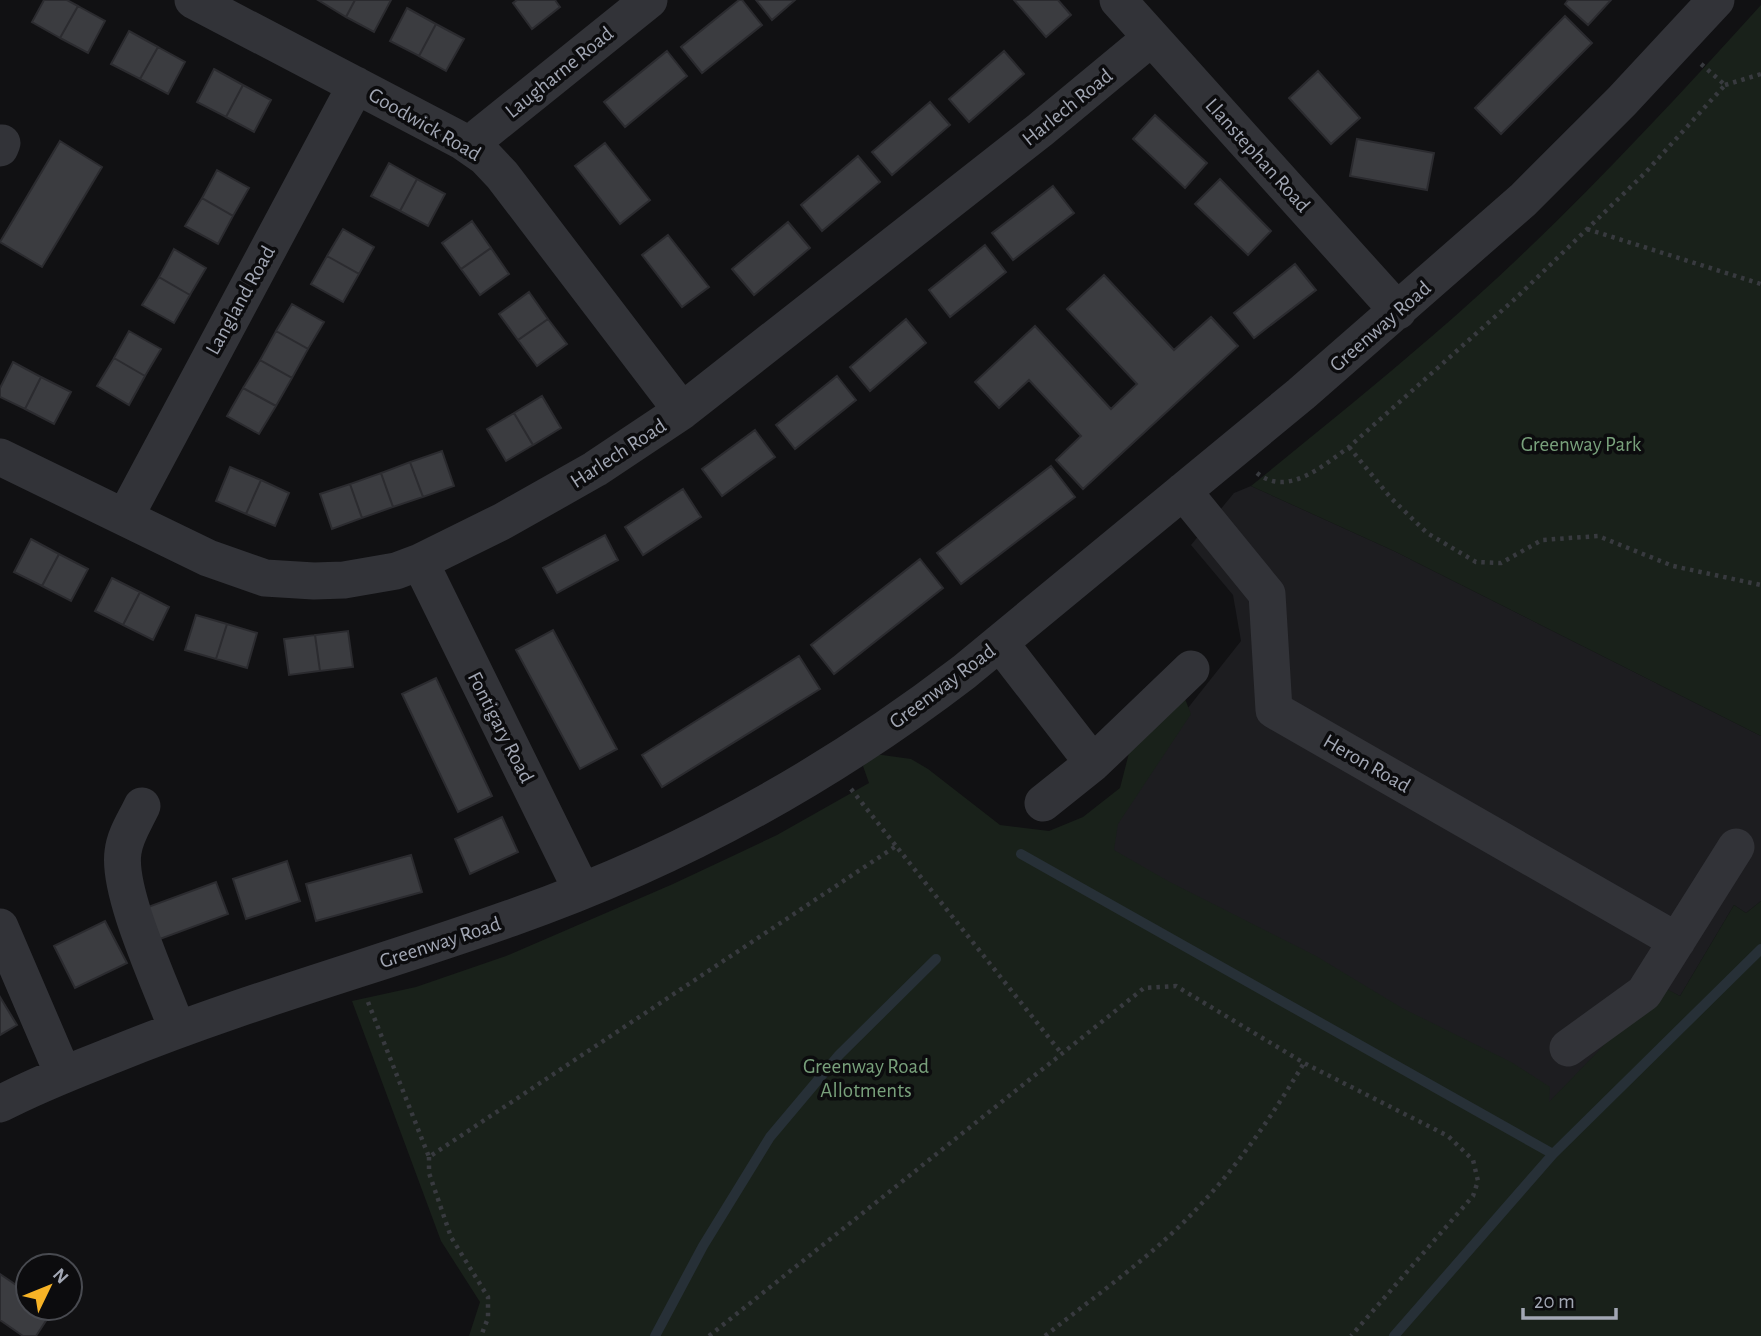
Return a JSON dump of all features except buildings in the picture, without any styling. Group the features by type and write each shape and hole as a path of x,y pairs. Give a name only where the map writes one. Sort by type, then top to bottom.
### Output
{"street":[{"name":"Goodwick Road","path":"193,0 472,147 502,175 682,411"},
{"name":"Laugharne Road","path":"472,147 480,136 649,0"},
{"name":"Llanstephan Road","path":"1118,0 1398,311"},
{"name":"Greenway Road","path":"0,1104 64,1074 177,1029 514,917 582,891 722,828 830,764 917,708 1000,643 1398,311 1523,200 1568,156 1716,0"},
{"name":"Harlech Road","path":"0,457 208,558 265,578 344,580 396,571 503,521 576,480 682,411 1029,138 1151,38"},
{"name":"Langland Road","path":"125,516 356,85"},
{"name":"Heron Road","path":"1183,491 1267,594 1274,710 1677,940"},
{"name":"Fontigary Road","path":"419,562 582,891"},
{"path":"1000,643 1093,763"},
{"path":"1043,803 1093,763 1191,669"},
{"path":"142,806 129,831 123,851 123,871 132,909 177,1029"},
{"path":"1568,1048 1644,993 1736,847"},
{"path":"0,927 64,1074"}],"path":[{"path":"1694,59 1725,85"},
{"path":"1256,473 1264,479 1292,481 1309,475 1349,447 1516,298 1645,173 1725,85 1761,74"},
{"path":"1587,229 1761,284"},
{"path":"1349,447 1390,498 1427,533 1476,562 1501,563 1542,540 1598,537 1674,566 1761,585"},
{"path":"830,764 1062,1054"},
{"path":"429,1157 896,846"},
{"path":"355,970 429,1157 429,1173 450,1237 488,1297 488,1318 481,1336"},
{"path":"709,1336 1144,988 1176,986 1304,1063 1448,1136 1472,1160 1478,1181 1473,1196 1351,1336"},
{"path":"1045,1336 1165,1240 1205,1201 1271,1118 1304,1063"}],"shaded area":[{"path":"1251,486 1394,551 1761,736 1761,901 1746,913 1734,905 1680,996 1661,987 1542,1110 1083,848 1153,752 1241,641 1233,595 1191,545 1234,493"}],"green space":[{"name":"Greenway Park","path":"1761,5 1761,736 1394,551 1251,486 1409,356 1518,258 1642,134"},
{"name":"Greenway Road Allotments","path":"1185,699 1191,714 1118,824 1114,850 1168,881 1316,956 1402,1008 1511,1062 1550,1087 1549,1102 1661,986 1680,996 1734,905 1746,913 1761,901 1761,1336 469,1336 480,1302 441,1241 352,1001 416,987 506,956 673,884 777,835 869,783 863,766 875,754 911,759 1000,825 1049,831 1083,817 1120,788 1129,753"}],"waterway":[{"path":"1021,854 1553,1154"},
{"path":"1394,1336 1553,1154 1761,949"},
{"path":"655,1336 703,1246 770,1137 839,1055 936,959"}]}
